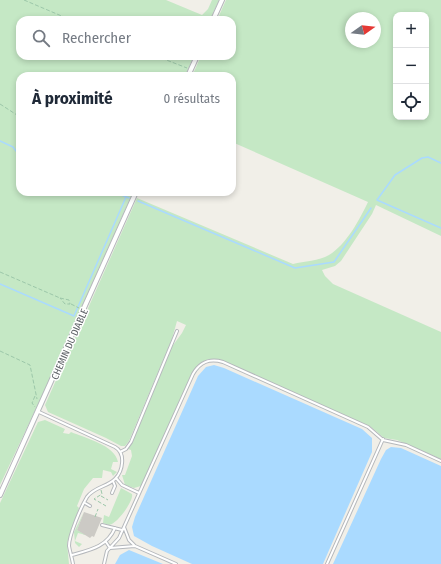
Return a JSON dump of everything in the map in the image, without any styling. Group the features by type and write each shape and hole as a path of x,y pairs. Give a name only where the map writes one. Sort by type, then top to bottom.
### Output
{"street":[{"path":"215,16 222,0"},
{"path":"191,70 195,60"},
{"name":"CHEMIN DU DIABLE","path":"0,495 134,196"}],"lane":[{"path":"120,452 126,449 131,442 177,331"},
{"path":"104,564 106,555 116,542 124,526 193,374 199,366 209,360 223,362 368,427 383,439 406,445 441,461"},
{"path":"39,411 115,447 120,452 122,462 116,478 94,490 84,503 71,535 70,546 73,564"},
{"path":"327,564 383,439"},
{"path":"116,478 122,485 139,493"},
{"path":"112,493 115,486 113,481"},
{"path":"84,503 90,506"},
{"path":"102,525 122,530"},
{"path":"124,526 130,540 135,546 176,564"},
{"path":"72,555 86,551 106,542 110,539 115,528"},
{"path":"106,542 110,548"},
{"path":"110,548 135,546"}],"path":[{"path":"24,0 62,16"},
{"path":"166,60 191,70"},
{"path":"0,104 16,114"},
{"path":"0,272 60,298 69,300 70,304"},
{"path":"60,298 65,304 70,304 84,310"},
{"path":"0,351 30,365 35,395 38,400 43,402"},
{"path":"35,395 32,403 39,411"},
{"path":"102,492 102,494 94,499 106,506"},
{"path":"100,495 108,500"},
{"path":"95,517 98,509"}],"green space":[{"path":"0,0 166,0 202,15 208,9 212,0 219,0 212,16 16,16 16,60 192,60 187,72 16,72 16,196 131,196 42,396 0,485"},
{"path":"226,0 441,0 441,236 376,205 372,214 341,261 335,266 322,270 325,276 333,284 441,332 441,459 397,440 384,438 371,427 221,360 212,359 204,361 198,365 192,373 141,486 134,488 125,485 122,475 125,475 132,456 131,450 128,449 171,348 186,325 177,321 172,339 129,441 125,446 121,446 48,412 45,405 137,198 293,264 321,259 335,251 347,238 361,216 368,202 236,144 236,72 194,72 199,60 236,60 236,16 219,16"},
{"path":"45,420 65,429 63,433 69,434 71,432 106,447 116,456 118,462 113,462 111,469 117,472 113,476 111,472 103,470 102,478 93,478 84,489 77,506 79,508 67,543 69,564 0,564 0,503 38,422"},
{"path":"121,488 132,494 130,502 116,521 109,525 103,523 104,515 109,517"},
{"path":"84,512 77,530 86,535 78,533 75,541 82,544 79,547 75,543 74,532"}],"water":[{"path":"214,365 224,368 362,429 372,438 372,452 323,564 192,564 134,536 132,527 135,517 198,376 206,367"},
{"path":"391,447 401,448 441,466 441,564 333,564 381,459 386,450"},
{"path":"129,550 163,564 115,564 120,555"}],"building":[{"path":"84,512 102,518 94,537 92,536 90,538 77,530"}],"waterway":[{"path":"0,141 13,147 16,151"},
{"path":"441,163 428,157 422,158 395,175 377,200 441,228"},
{"path":"124,196 129,198"},
{"path":"0,284 74,316 126,197"},
{"path":"138,201 295,268 334,262 371,208"}]}
